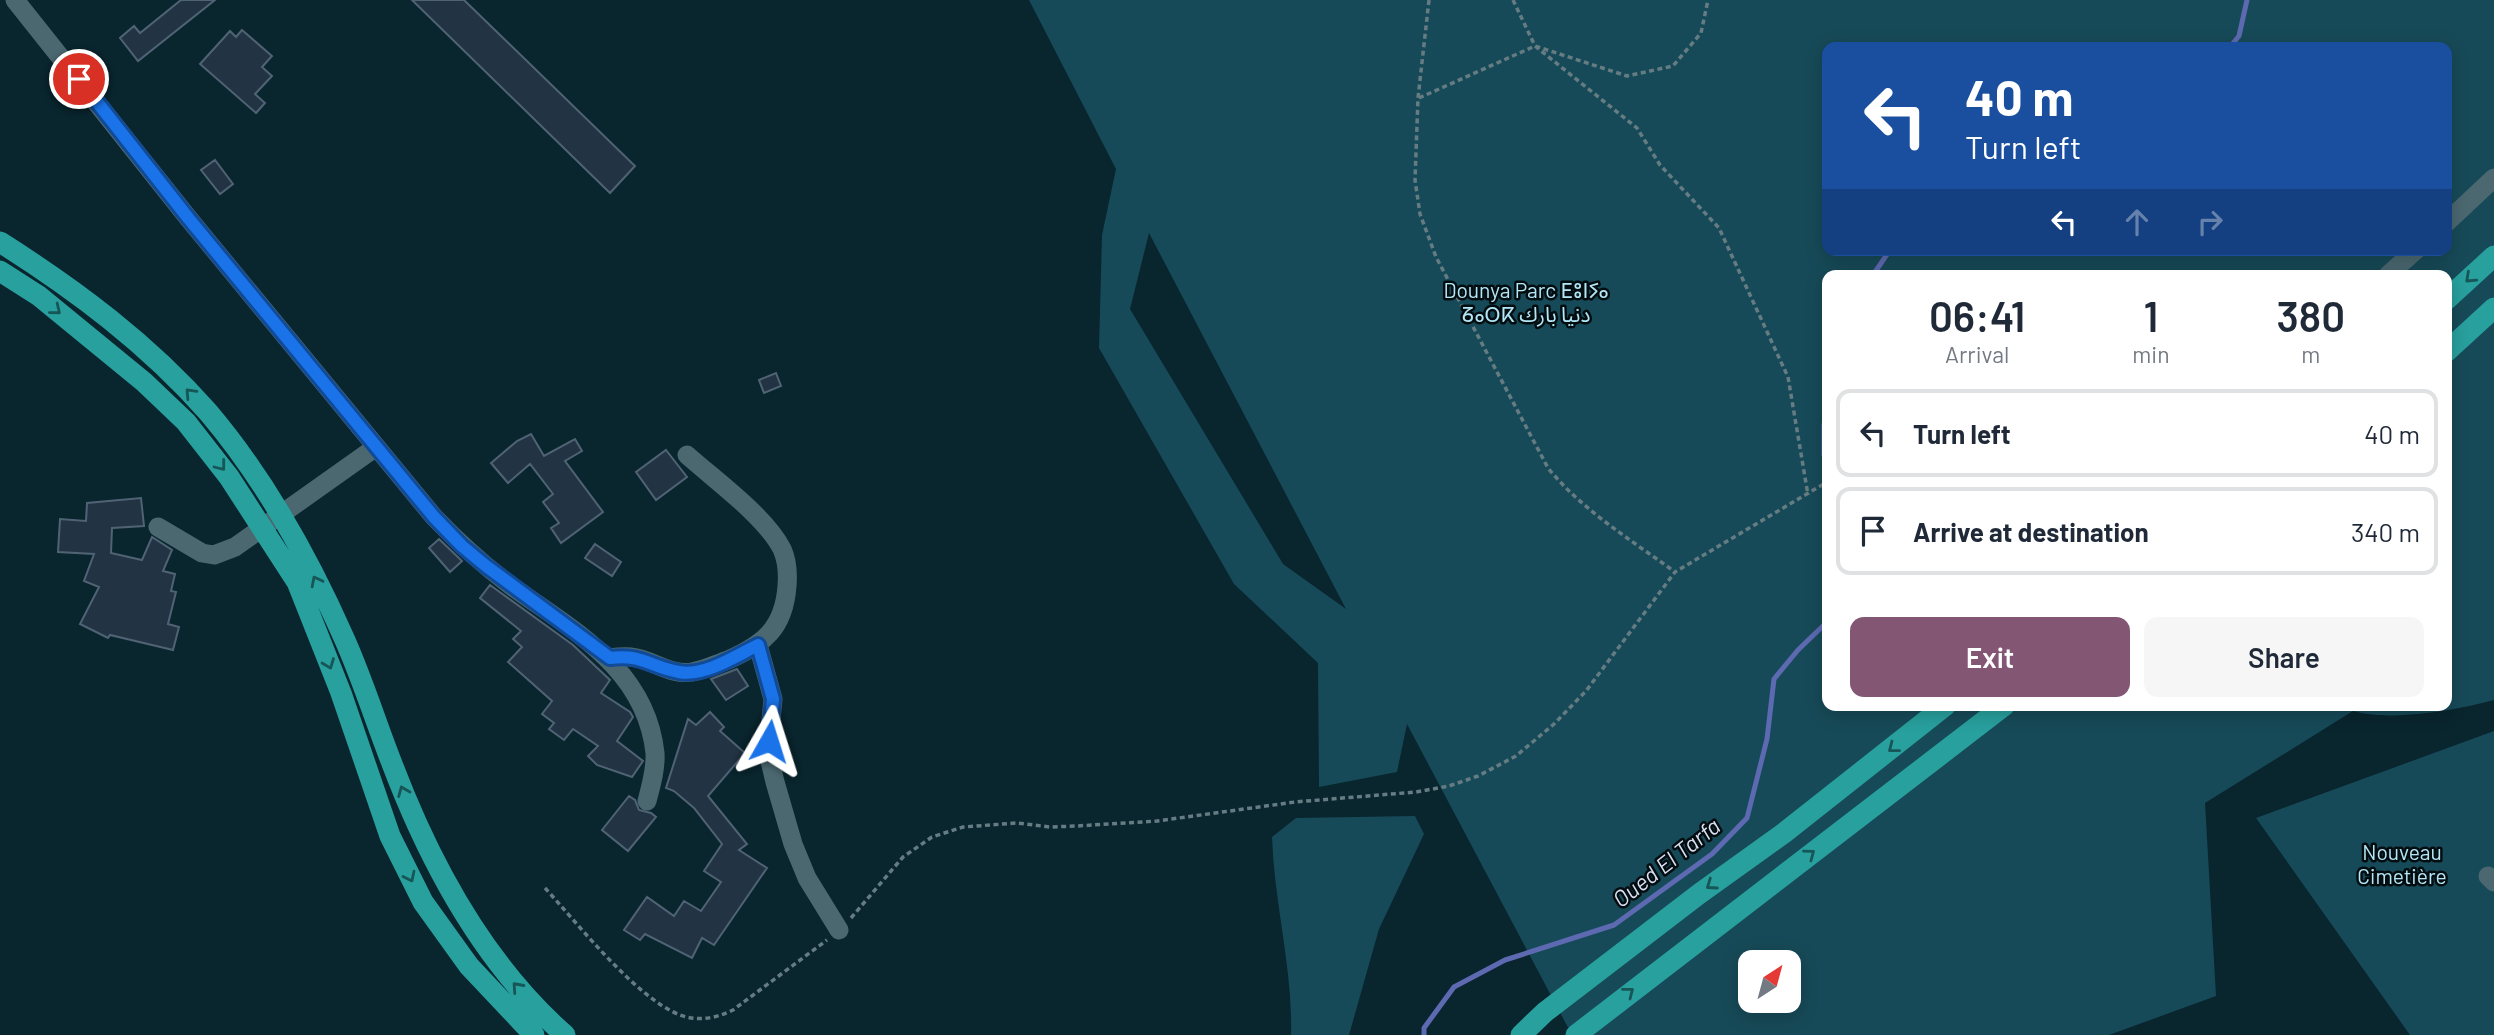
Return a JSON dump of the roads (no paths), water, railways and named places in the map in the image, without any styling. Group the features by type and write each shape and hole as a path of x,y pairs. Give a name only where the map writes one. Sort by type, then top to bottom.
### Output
{"highway":[{"path":"0,242 68,287 139,344 209,414 235,448 283,522 325,598 361,678 410,808 454,895 507,976 538,1011 565,1035"},
{"path":"2452,294 2494,256"},
{"path":"0,271 38,296 144,382 186,422 229,477 297,582 341,693 390,836 423,902 469,966 534,1035"},
{"path":"2452,347 2494,309"},
{"path":"1521,1035 1545,1012 1699,894 1784,833 1938,711"},
{"path":"1576,1035 1997,711"}],"street":[{"path":"15,0 189,219 434,517 462,546 610,658 635,692 650,732 655,755 648,801"},
{"path":"2452,217 2494,178"},
{"path":"2394,270 2409,256"},
{"path":"158,527 202,553 214,555 235,547 376,447"},
{"path":"610,658 632,657 683,673 706,669 758,645 772,633 782,616 788,574 783,551 769,529 687,455"},
{"path":"758,645 773,699 770,761 778,794 793,844 807,878 839,930"}],"waterway":[{"path":"2234,42 2239,36 2247,0"},
{"path":"1876,270 1886,256"},
{"name":"Oued El Tarfa","path":"1424,1035 1424,1028 1454,987 1505,960 1614,925 1712,854 1747,818 1767,739 1774,679 1822,627"}],"park label":[{"name":"Dounya Parc ⴹⵓⵏⵢⴰ ⵒⴰⵔⴽ دنيا بارك","path":"1526,301"},
{"name":"Nouveau Cimetière","path":"2402,863"}]}
